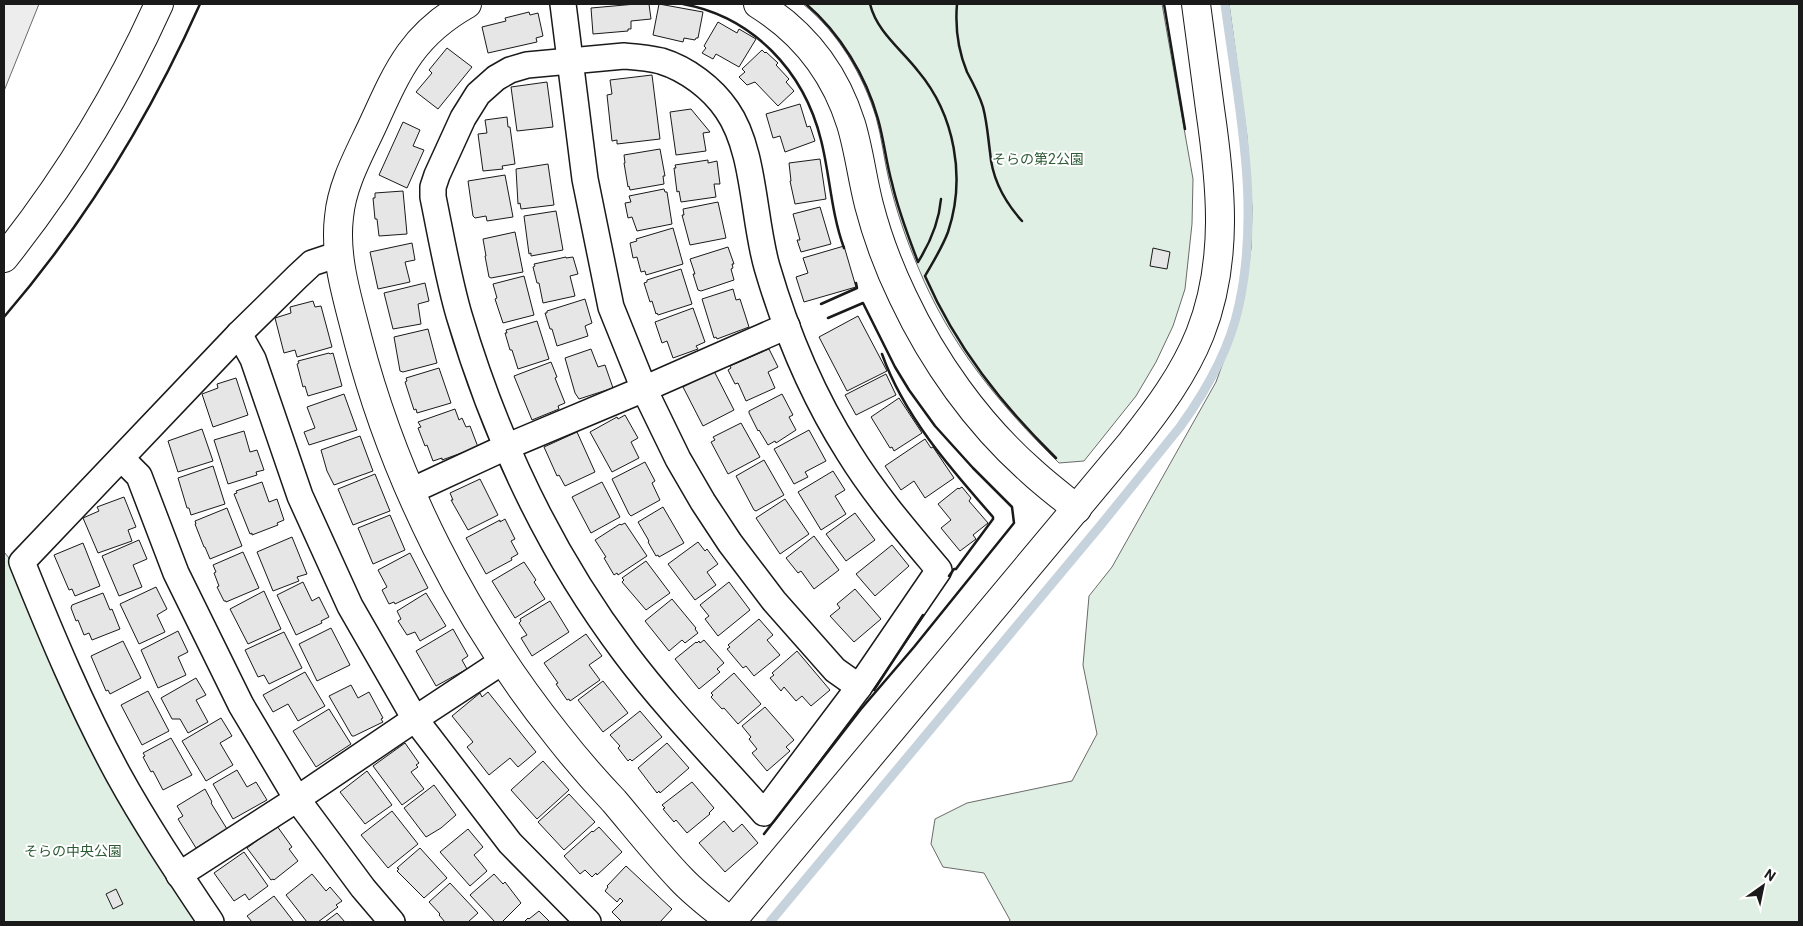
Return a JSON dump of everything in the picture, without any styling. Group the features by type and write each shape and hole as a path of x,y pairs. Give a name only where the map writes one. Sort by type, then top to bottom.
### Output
{"street":[{"path":"4,258 47,201 89,138 125,75 159,4"},
{"path":"467,4 427,33 402,63 353,168 341,204 338,229 339,254 349,303 369,378 383,421 411,491 456,583 504,661 557,735 683,882 731,922 1145,425 1172,387 1196,343 1211,300 1218,266 1220,232 1218,162 1196,4"},
{"path":"563,4 585,179 611,307 644,389 678,459 730,543 774,601 835,670 860,687"},
{"path":"758,4 790,27 810,47 827,70 841,96 851,125 869,206 884,252 903,297 921,332 942,366 963,397 1007,449 1076,509"},
{"path":"624,56 661,61 676,67 704,85 722,104 737,126 743,147 760,240 787,326 808,378 848,453 882,501 939,570 860,687 764,813 654,689 625,652 548,533 506,447 459,314 433,197 433,187 462,118 474,100 486,86 510,70 527,65 624,56"},
{"path":"211,922 179,875 118,774 74,686 22,562 239,334 312,263 339,254"},
{"path":"411,491 506,447 787,326"},
{"path":"239,334 253,359 300,496 350,606 414,719 510,843 588,922"},
{"path":"122,459 139,476 176,573 241,705 297,799 392,922"},
{"path":"179,875 504,661"}],"green space":[{"name":"そらの第2公園","path":"803,4 1162,4 1193,179 1192,224 1185,289 1173,326 1156,362 1136,396 1084,461 1059,463 1037,441 996,396 961,348 945,322 909,246 889,180 880,133 871,101 848,55 816,15"},
{"path":"1229,4 1799,4 1799,922 1009,922 1010,920 984,873 943,867 931,844 935,819 967,803 1072,781 1097,734 1083,665 1089,596 1112,567 1216,382 1238,321 1244,298 1251,248 1252,208 1247,137"},
{"name":"そらの中央公園","path":"4,552 9,558 27,605 201,922 4,922"}],"shaded area":[{"path":"4,4 39,4 4,91"}],"building":[{"path":"649,4 651,19 631,21 631,29 628,29 628,31 593,34 591,8"},
{"path":"659,4 703,12 698,38 695,40 684,38 683,42 653,35"},
{"path":"529,12 530,15 538,13 543,36 536,38 537,42 488,53 482,27 506,21 505,18"},
{"path":"718,22 737,33 739,29 756,39 739,67 716,54 713,59 702,53"},
{"path":"447,48 472,67 438,109 416,92 432,73 429,70"},
{"path":"762,50 778,63 776,65 789,79 786,82 794,91 778,106 755,82 747,85 739,77 745,72 742,69"},
{"path":"652,75 660,139 617,144 617,140 612,141 607,95 612,94 610,80"},
{"path":"547,82 553,127 517,131 511,87"},
{"path":"800,104 807,127 810,126 815,141 785,152 780,136 773,138 766,114"},
{"path":"691,109 710,132 703,133 706,151 676,155 670,112"},
{"path":"507,117 515,164 502,166 503,169 483,171 478,134 487,133 485,120"},
{"path":"403,122 420,130 413,146 424,150 407,188 379,175"},
{"path":"660,149 665,176 663,176 664,184 630,190 624,155"},
{"path":"820,159 826,199 795,204 790,181 789,163"},
{"path":"708,160 708,163 717,161 720,184 714,184 716,197 681,202 679,191 677,192 675,165"},
{"path":"548,164 554,205 521,209 520,203 518,204 516,169"},
{"path":"505,175 513,217 487,221 486,216 475,218 473,216 468,181"},
{"path":"664,189 667,192 672,224 637,231 632,217 628,218 625,203 631,202 629,196"},
{"path":"403,191 407,234 379,236 373,198 375,198 375,193"},
{"path":"718,202 726,238 690,245 682,215 684,215 683,209"},
{"path":"820,207 831,244 801,252 793,214"},
{"path":"556,211 563,250 531,256 531,253 529,254 524,216"},
{"path":"673,228 683,264 646,275 645,271 641,272 637,257 633,258 630,243 637,241 636,239"},
{"path":"515,232 523,272 489,277 483,239"},
{"path":"412,243 415,260 405,262 410,282 378,289 370,252"},
{"path":"844,246 856,287 804,302 796,277 808,273 803,258"},
{"path":"728,247 734,264 732,264 733,268 731,269 734,280 701,291 698,290 690,259"},
{"path":"1153,248 1170,252 1167,269 1150,266"},
{"path":"573,257 578,274 570,276 575,296 543,303 533,267 535,266 534,264"},
{"path":"681,269 692,304 656,314 644,283 647,280"},
{"path":"524,276 534,315 503,323 495,299 497,298 493,284"},
{"path":"425,283 429,301 418,304 421,324 393,329 384,293"},
{"path":"733,289 736,300 740,299 749,327 717,339 716,337 714,338 702,299"},
{"path":"585,299 592,323 585,326 588,336 557,346 545,313"},
{"path":"313,301 315,307 321,306 332,347 297,357 295,350 284,353 275,318 291,313 290,307"},
{"path":"693,308 705,342 696,346 698,349 673,358 667,341 662,343 655,322"},
{"path":"858,316 887,371 847,391 819,337"},
{"path":"537,321 549,359 518,369 512,350 510,350 505,333 507,333 506,330"},
{"path":"428,329 437,363 403,372 400,371 394,337"},
{"path":"591,349 598,367 605,365 613,388 579,399 575,393 565,358"},
{"path":"769,349 778,367 768,372 775,388 746,401 738,383 735,384 728,370 731,368 730,366"},
{"path":"333,353 342,386 308,396 305,386 303,387 297,364 299,363 298,361"},
{"path":"551,362 565,403 558,406 559,409 532,420 514,376"},
{"path":"439,368 451,403 417,413 416,409 414,410 405,382 407,381 406,378"},
{"path":"714,371 734,410 703,426 683,387"},
{"path":"886,374 896,395 856,415 845,395"},
{"path":"236,378 248,415 213,427 202,394 218,388 217,384"},
{"path":"344,394 357,430 309,445 304,432 315,428 307,407"},
{"path":"782,394 793,415 789,417 796,430 776,443 775,441 768,445 758,431 749,411"},
{"path":"899,398 922,433 894,451 892,447 890,448 871,417"},
{"path":"455,409 459,420 462,418 466,427 470,426 478,447 442,460 442,458 433,461 418,428 421,427 418,422"},
{"path":"625,415 638,438 631,442 639,458 612,472 590,432 617,417 618,419"},
{"path":"741,423 760,457 728,474 711,442 715,440 713,437"},
{"path":"202,429 213,461 178,472 168,441"},
{"path":"809,430 826,461 805,472 808,477 794,484 774,449"},
{"path":"244,431 250,452 257,450 264,470 256,472 257,475 228,484 214,440"},
{"path":"577,432 595,472 565,486 559,475 557,476 544,447"},
{"path":"360,436 373,471 334,485 327,471 321,450"},
{"path":"925,439 931,448 933,447 954,478 925,498 914,481 901,490 885,466"},
{"path":"764,460 784,495 756,511 736,476"},
{"path":"645,462 655,481 652,483 660,500 631,516 612,479"},
{"path":"213,466 225,504 191,515 178,478"},
{"path":"833,471 845,490 835,496 846,514 821,530 798,492"},
{"path":"375,474 390,511 353,525 338,489"},
{"path":"480,479 498,515 468,530 451,500 453,500 450,493"},
{"path":"262,482 269,502 277,499 284,520 277,523 278,525 252,535 234,494 237,493 236,491"},
{"path":"602,482 620,517 591,533 572,497"},
{"path":"962,487 971,498 969,501 988,523 973,535 976,539 960,551 941,528 951,520 938,504"},
{"path":"124,497 136,527 128,530 132,541 98,553 83,518 99,511 97,507"},
{"path":"785,499 809,534 780,554 756,518"},
{"path":"663,507 684,543 659,557 658,555 656,556 638,522"},
{"path":"227,508 242,546 210,559 195,521"},
{"path":"855,513 875,540 846,561 826,534"},
{"path":"390,515 405,550 373,564 358,528"},
{"path":"505,519 515,539 511,541 518,554 511,558 512,560 486,574 466,538"},
{"path":"625,523 647,556 618,575 617,573 614,575 604,558 606,557 595,540 620,524"},
{"path":"814,536 839,570 814,589 801,571 798,573 786,558"},
{"path":"292,537 307,574 297,577 299,581 273,591 257,552"},
{"path":"139,540 147,559 133,565 142,587 119,596 102,556"},
{"path":"698,542 705,551 707,549 718,564 707,572 716,585 695,600 668,564"},
{"path":"83,543 100,586 75,596 72,589 69,590 54,555"},
{"path":"892,545 909,566 875,596 856,574"},
{"path":"243,552 259,588 226,602 217,587 219,586 213,565"},
{"path":"410,553 428,588 395,604 394,602 389,604 382,590 387,587 378,570"},
{"path":"646,561 670,593 646,610 622,582 624,580 622,578"},
{"path":"524,562 536,580 534,582 545,599 515,618 492,581"},
{"path":"303,582 312,601 319,597 329,617 321,621 322,623 296,635 277,595"},
{"path":"729,582 750,610 718,636 705,619 709,616 700,605"},
{"path":"156,587 167,609 157,615 165,632 139,644 120,604"},
{"path":"855,589 881,619 854,642 830,616 840,608 837,604"},
{"path":"264,591 281,629 248,644 230,609"},
{"path":"103,593 120,629 92,640 89,633 84,635 71,608 72,605"},
{"path":"426,593 446,626 420,641 415,632 407,635 398,621 401,619 397,611"},
{"path":"672,599 698,633 685,643 682,640 669,651 645,621"},
{"path":"550,601 569,632 532,656 521,638 527,635 519,623 520,619"},
{"path":"759,619 773,635 767,640 780,655 754,676 746,666 743,668 727,649 730,647 728,645"},
{"path":"331,628 350,665 317,681 299,644"},
{"path":"453,629 468,656 462,660 467,669 436,686 416,651"},
{"path":"178,631 188,652 178,657 186,675 158,688 141,650"},
{"path":"284,632 302,668 269,684 264,675 258,677 245,650"},
{"path":"586,634 602,656 589,665 600,680 570,701 569,699 567,700 556,684 558,683 544,663"},
{"path":"704,640 724,663 717,669 720,672 699,689 675,659 696,642 699,641 700,643"},
{"path":"123,641 141,678 110,694 108,690 106,691 91,656"},
{"path":"797,651 830,690 811,706 802,696 796,701 784,687 781,691 770,678 774,675 772,673"},
{"path":"305,672 325,706 298,721 288,704 273,712 263,695"},
{"path":"734,673 761,704 738,724 711,697 713,695 711,693"},
{"path":"196,678 206,695 196,700 208,722 188,733 180,719 172,719 161,698"},
{"path":"603,681 628,713 603,732 578,700"},
{"path":"351,685 358,698 369,692 383,718 381,719 383,722 354,736 352,736 329,696"},
{"path":"148,691 169,731 142,745 121,705"},
{"path":"488,692 536,752 518,767 510,758 489,775 467,747 473,742 452,716 480,693 482,697"},
{"path":"765,707 794,740 786,747 790,751 767,771 752,753 757,749 749,739 751,737 742,726"},
{"path":"329,709 351,744 316,767 293,731"},
{"path":"640,711 662,737 632,761 630,759 628,761 618,748 620,746 610,735"},
{"path":"221,718 232,736 220,743 233,765 206,781 182,741"},
{"path":"171,738 192,775 163,790 153,771 151,772 143,757 145,756 143,753"},
{"path":"405,743 419,763 416,765 418,767 411,772 424,789 402,805 373,766"},
{"path":"667,743 689,768 660,793 659,791 657,793 638,768"},
{"path":"543,761 569,790 537,819 511,790"},
{"path":"237,770 247,787 256,782 267,800 233,819 213,784"},
{"path":"367,771 392,805 365,824 340,792"},
{"path":"692,782 714,808 710,814 687,833 676,820 674,822 662,805"},
{"path":"434,785 456,815 441,828 426,837 404,808"},
{"path":"205,789 227,829 196,848 178,819 183,816 177,806"},
{"path":"569,794 595,822 564,850 538,822"},
{"path":"392,811 418,844 388,868 361,835"},
{"path":"724,821 733,832 742,824 758,843 725,872 699,843"},
{"path":"277,826 292,847 289,849 298,861 274,880 271,880 247,848"},
{"path":"599,827 622,852 597,875 596,873 592,877 585,870 580,874 564,856"},
{"path":"468,829 483,847 474,855 487,871 470,886 440,852"},
{"path":"420,848 447,878 424,898 397,871 399,869 397,868"},
{"path":"244,852 268,886 249,900 245,894 234,901 214,873"},
{"path":"626,866 672,909 660,922 622,922 612,912 623,901 620,898 617,902 605,891 607,886"},
{"path":"312,874 326,891 330,887 342,901 336,905 338,907 318,922 307,922 286,895"},
{"path":"494,874 503,884 505,882 521,903 502,922 495,922 470,895"},
{"path":"450,883 478,913 468,922 445,922 429,902"},
{"path":"116,889 123,904 113,909 106,894"},
{"path":"274,896 294,922 252,922 247,916"},
{"path":"539,911 550,922 524,922 528,918"},
{"path":"337,913 345,922 325,922"}],"waterway":[{"path":"770,922 1100,526 1180,427 1216,369 1230,338 1239,305 1248,230 1245,154 1225,4"}],"wall":[{"path":"4,317 61,245 113,168 160,87 200,4"},
{"path":"683,4 708,11 732,21 753,35 772,51 802,91 813,115 821,140 833,208 844,248"},
{"path":"806,4 841,42 859,71 873,103 897,203 918,262 933,232 941,199"},
{"path":"870,4 873,14 884,32 931,88 941,107 954,148 956,190 953,211 946,238 925,276 951,327 982,374 1017,417 1056,458"},
{"path":"957,4 956,21 959,47 967,72 983,107 993,171 1004,197 1022,221"},
{"path":"1164,4 1185,129"},
{"path":"821,304 857,288 856,283"},
{"path":"764,834 861,709 914,647 1014,523 1012,507 935,426 909,390 895,367 863,303 828,318"},
{"path":"882,354 891,377 915,420 961,480 993,517 949,576"},
{"path":"874,690 923,615"}]}
